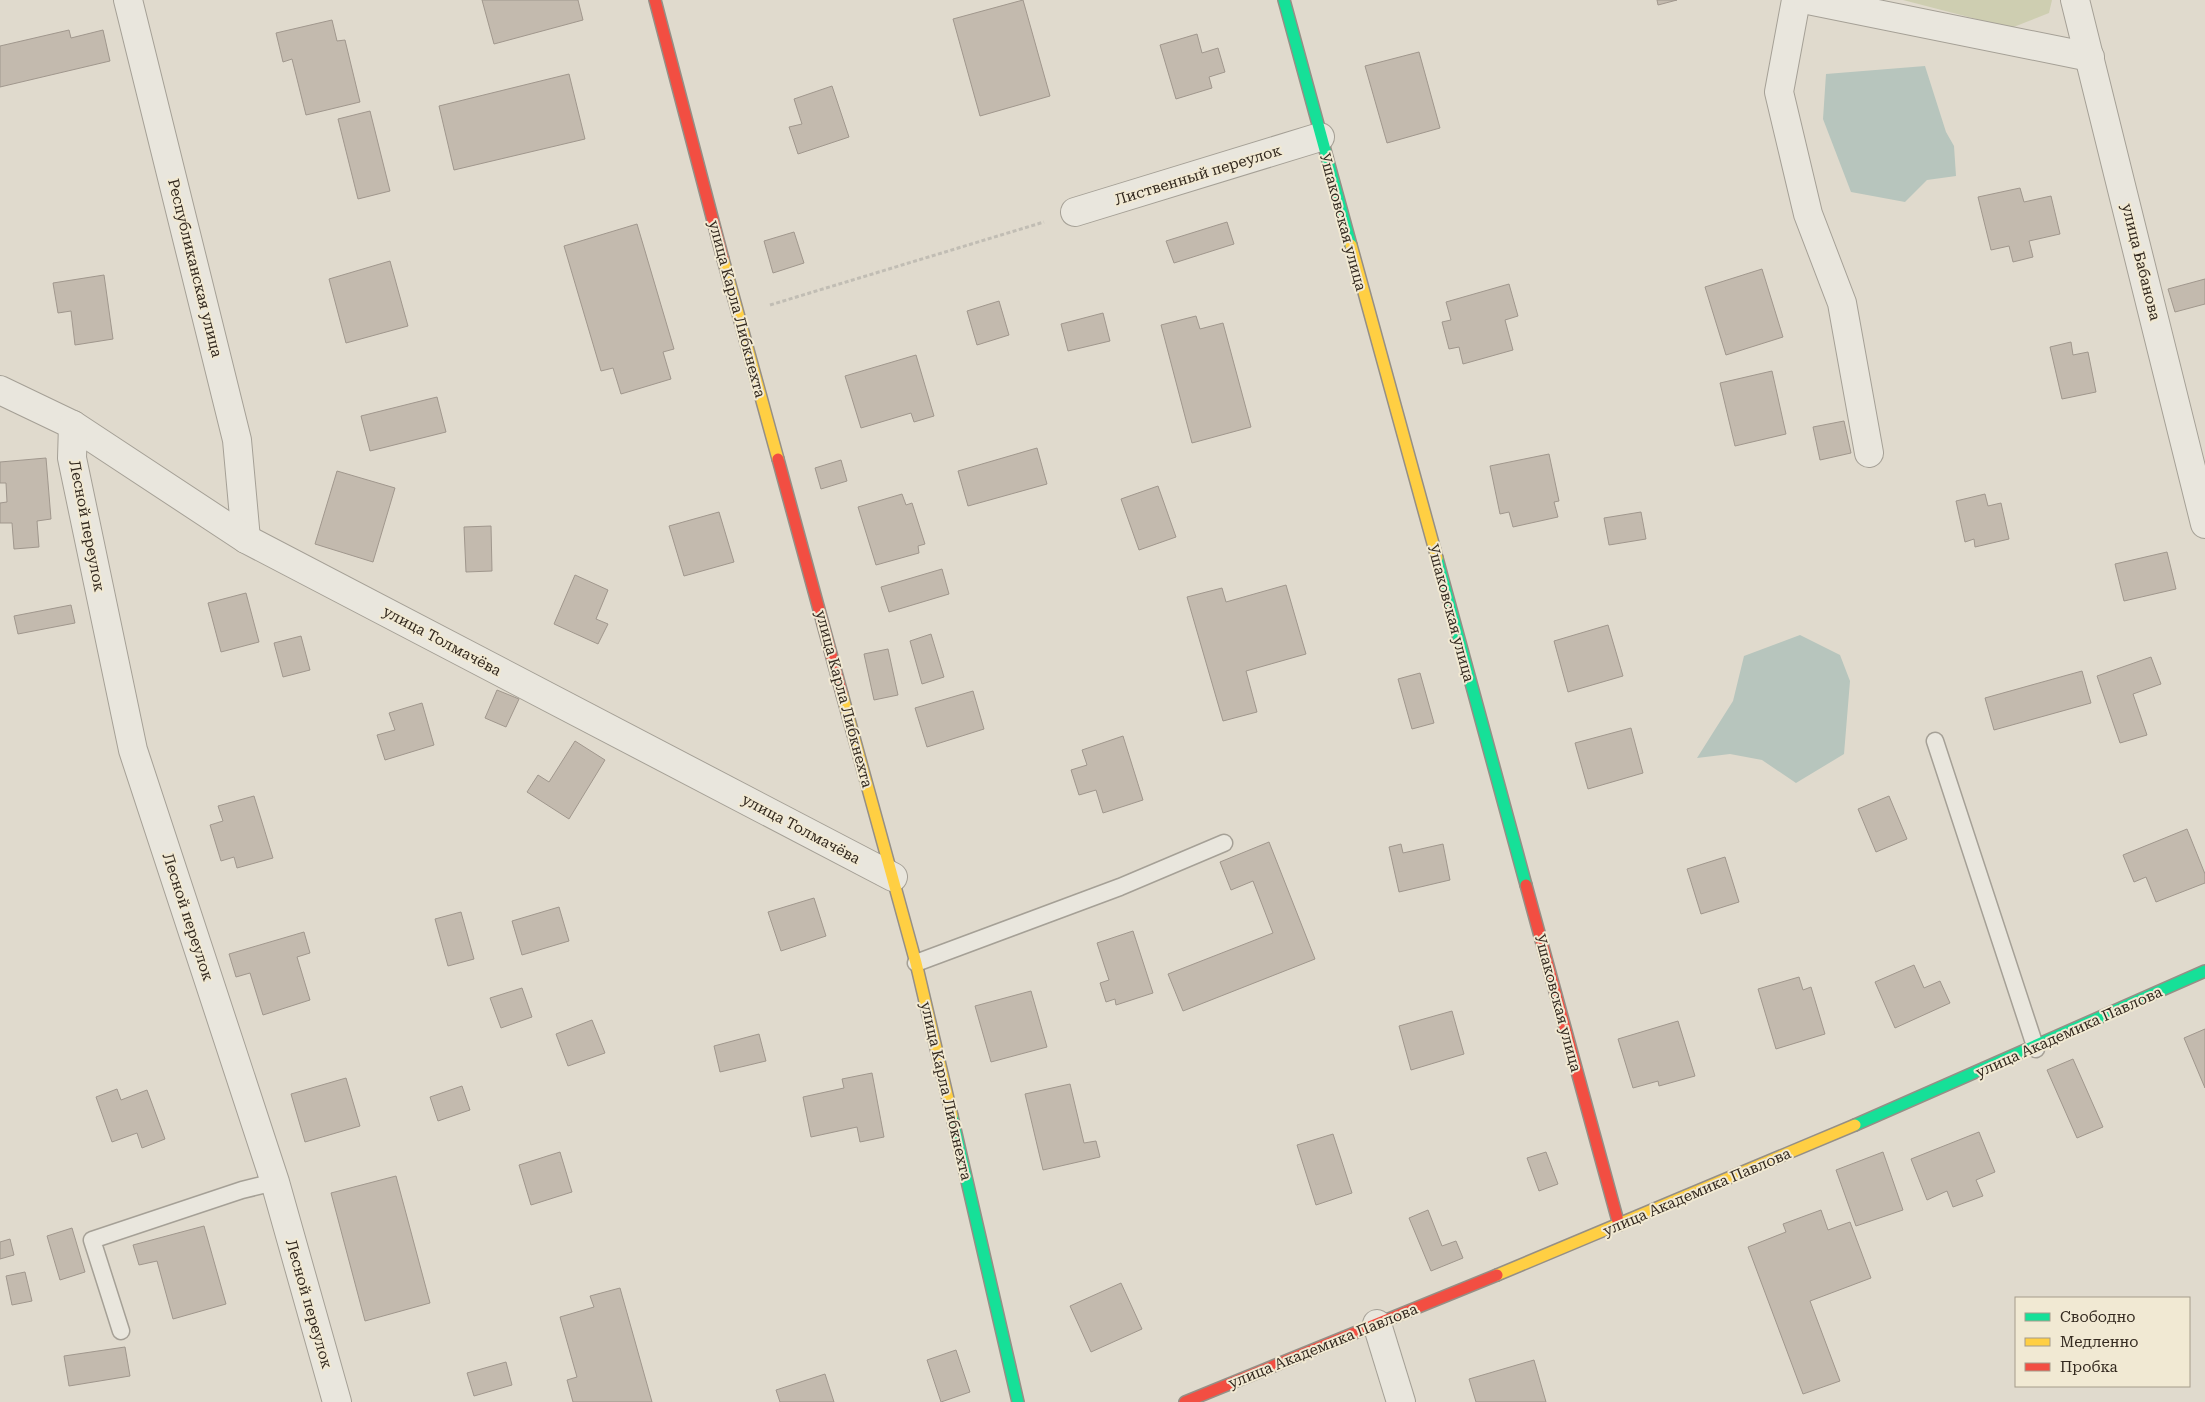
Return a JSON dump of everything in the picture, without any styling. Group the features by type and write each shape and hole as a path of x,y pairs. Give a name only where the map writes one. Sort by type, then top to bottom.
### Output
{"street":[{"name":"Республиканская улица","path":"128,0 237,440 246,539"},
{"name":"улица Карла Либкнехта","path":"655,0 738,315 916,963 1018,1402"},
{"name":"Ушаковская улица","path":"1284,0 1619,1226"},
{"path":"1796,0 1779,92 1808,214 1842,303 1869,453"},
{"path":"1808,0 2090,57"},
{"name":"улица Бабанова","path":"2075,0 2205,524"},
{"name":"Лиственный переулок","path":"1075,212 1320,137"},
{"name":"улица Толмачёва","path":"0,390 73,426 246,539 893,878"},
{"name":"Лесной переулок","path":"73,426 72,458 133,750 275,1182 337,1402"},
{"name":"улица Академика Павлова","path":"1185,1402 1619,1226 2036,1049 2205,971"},
{"path":"1377,1324 1401,1402"}],"lane":[{"path":"1935,742 2036,1049"},
{"path":"916,963 1120,887 1224,844"},
{"path":"121,1332 92,1240 242,1190 275,1182"}],"path":[{"path":"738,315 1075,212"}],"green space":[{"path":"1903,0 2052,0 2049,13 2011,28"}],"shaded area":[{"path":"1925,66 1946,132 1954,146 1956,176 1927,180 1905,202 1851,192 1823,119 1826,74"},
{"path":"1800,635 1840,655 1850,681 1844,754 1796,783 1762,760 1730,754 1697,758 1733,701 1744,656"}],"building":[{"path":"482,0 578,0 583,20 494,44"},
{"path":"1023,0 1050,96 980,116 953,19"},
{"path":"1657,0 1677,0 1658,5"},
{"path":"332,20 337,41 345,40 360,102 306,115 292,59 283,62 276,33"},
{"path":"69,30 71,38 103,30 110,61 0,87 0,46"},
{"path":"1197,34 1202,53 1218,48 1225,72 1209,77 1212,88 1176,99 1160,45"},
{"path":"1419,52 1440,128 1387,143 1365,66"},
{"path":"569,74 585,139 454,170 439,106"},
{"path":"832,86 849,137 798,154 789,127 802,124 794,99"},
{"path":"370,111 390,191 358,199 338,119"},
{"path":"2020,188 2024,202 2051,196 2060,234 2029,241 2033,257 2013,262 2009,246 1991,250 1978,197"},
{"path":"1227,222 1234,244 1174,263 1166,241"},
{"path":"637,224 674,349 663,352 671,379 621,394 613,368 601,371 564,246"},
{"path":"794,232 804,263 773,273 764,241"},
{"path":"390,261 408,326 346,343 329,279"},
{"path":"1762,269 1783,337 1726,355 1705,287"},
{"path":"104,275 113,339 75,345 71,311 58,313 53,283"},
{"path":"2205,279 2205,304 2175,312 2168,289"},
{"path":"1509,284 1518,316 1505,320 1513,350 1463,364 1459,347 1449,349 1442,322 1451,320 1446,302"},
{"path":"999,301 1009,335 977,345 967,311"},
{"path":"1103,313 1110,341 1068,351 1061,324"},
{"path":"1196,316 1200,329 1223,323 1251,427 1192,443 1161,325"},
{"path":"2071,342 2073,355 2088,352 2096,392 2062,399 2050,347"},
{"path":"916,355 934,416 914,422 911,413 861,428 845,376"},
{"path":"1772,371 1786,434 1735,446 1720,383"},
{"path":"437,397 446,432 370,451 361,416"},
{"path":"1844,421 1851,453 1820,460 1813,427"},
{"path":"1037,448 1047,484 968,506 958,471"},
{"path":"1549,454 1559,501 1554,502 1558,517 1513,527 1509,512 1500,514 1490,466"},
{"path":"46,458 51,519 37,521 39,547 14,549 12,523 0,523 0,503 7,502 6,483 0,483 0,462"},
{"path":"841,460 847,481 821,489 815,468"},
{"path":"337,471 395,488 373,562 315,544"},
{"path":"1158,486 1176,537 1139,550 1121,499"},
{"path":"902,494 906,505 912,503 925,544 918,546 919,553 876,565 858,507"},
{"path":"1985,494 1988,506 2001,503 2009,539 1975,547 1974,539 1965,542 1956,501"},
{"path":"719,512 734,562 684,576 669,526"},
{"path":"1641,512 1646,539 1609,545 1604,518"},
{"path":"491,526 492,571 466,572 464,527"},
{"path":"2167,552 2176,589 2124,601 2115,564"},
{"path":"942,569 949,594 889,612 881,587"},
{"path":"575,575 608,590 596,619 608,624 598,644 554,624"},
{"path":"1286,585 1306,654 1246,671 1257,712 1223,721 1187,597 1222,588 1226,602"},
{"path":"246,593 259,642 221,652 208,603"},
{"path":"71,605 75,623 18,634 14,616"},
{"path":"1608,625 1623,676 1568,692 1554,641"},
{"path":"931,634 944,677 922,684 910,641"},
{"path":"301,636 310,670 283,677 274,643"},
{"path":"888,649 898,695 874,700 864,654"},
{"path":"2151,657 2161,684 2133,694 2147,735 2120,743 2097,676"},
{"path":"2082,671 2091,703 1994,730 1985,698"},
{"path":"1420,673 1434,723 1412,729 1398,679"},
{"path":"497,690 519,699 506,727 485,718"},
{"path":"973,691 984,729 927,747 915,708"},
{"path":"422,703 434,745 385,760 377,735 395,730 389,713"},
{"path":"1631,728 1643,773 1588,789 1575,743"},
{"path":"1123,736 1143,800 1103,813 1096,790 1079,795 1071,770 1087,765 1082,750"},
{"path":"575,741 605,760 569,819 527,792 538,775 549,782"},
{"path":"254,796 273,858 237,868 234,857 221,861 210,825 223,821 218,806"},
{"path":"1889,796 1907,839 1876,852 1858,809"},
{"path":"2187,829 2205,874 2205,883 2156,902 2146,877 2134,882 2123,855"},
{"path":"1269,842 1315,959 1183,1011 1168,974 1273,933 1253,881 1231,890 1220,862"},
{"path":"1401,844 1403,853 1443,844 1450,880 1399,892 1389,847"},
{"path":"1725,857 1739,902 1701,914 1687,869"},
{"path":"814,898 826,936 781,951 768,912"},
{"path":"559,907 569,941 522,955 512,921"},
{"path":"461,912 474,959 448,966 435,919"},
{"path":"1133,931 1153,993 1116,1005 1115,999 1106,1002 1100,983 1109,980 1097,943"},
{"path":"304,932 310,953 297,957 310,1000 263,1015 250,973 236,977 229,954"},
{"path":"1914,965 1924,988 1940,981 1950,1003 1895,1028 1875,982"},
{"path":"1799,977 1803,990 1811,987 1825,1034 1776,1049 1758,989"},
{"path":"522,988 532,1017 501,1028 490,998"},
{"path":"1031,991 1047,1047 991,1062 975,1006"},
{"path":"1452,1011 1464,1054 1411,1070 1399,1026"},
{"path":"592,1020 605,1053 568,1066 556,1034"},
{"path":"1678,1021 1695,1076 1659,1086 1658,1081 1633,1088 1618,1039"},
{"path":"2205,1029 2205,1088 2184,1038"},
{"path":"759,1034 766,1061 720,1072 714,1046"},
{"path":"2073,1059 2103,1127 2077,1138 2047,1070"},
{"path":"872,1073 884,1137 860,1142 857,1127 811,1137 803,1097 844,1088 842,1079"},
{"path":"346,1078 360,1126 305,1142 291,1094"},
{"path":"1070,1084 1084,1143 1096,1141 1100,1157 1043,1170 1025,1094"},
{"path":"462,1086 470,1110 438,1121 430,1097"},
{"path":"117,1089 121,1100 147,1090 165,1139 142,1148 137,1133 112,1142 96,1097"},
{"path":"1979,1132 1995,1172 1976,1180 1983,1196 1953,1207 1947,1191 1927,1200 1911,1159"},
{"path":"1333,1134 1352,1193 1316,1205 1297,1145"},
{"path":"560,1152 572,1192 531,1205 519,1165"},
{"path":"1546,1152 1558,1184 1539,1191 1527,1158"},
{"path":"1883,1152 1903,1210 1856,1226 1836,1170"},
{"path":"396,1176 430,1303 365,1321 331,1193"},
{"path":"1428,1210 1442,1246 1456,1241 1463,1258 1431,1271 1409,1218"},
{"path":"1821,1210 1828,1230 1850,1222 1871,1278 1810,1301 1840,1381 1803,1394 1748,1247 1786,1232 1783,1224"},
{"path":"204,1226 226,1304 173,1319 157,1261 139,1265 133,1245"},
{"path":"72,1228 85,1272 60,1280 47,1236"},
{"path":"10,1239 14,1255 0,1259 0,1242"},
{"path":"25,1272 32,1301 12,1305 6,1276"},
{"path":"1121,1283 1142,1329 1091,1352 1070,1306"},
{"path":"620,1288 652,1402 573,1402 567,1380 577,1377 560,1317 594,1307 590,1296"},
{"path":"125,1347 130,1376 69,1386 64,1356"},
{"path":"956,1350 970,1392 941,1402 927,1360"},
{"path":"1534,1360 1546,1402 1476,1402 1469,1379"},
{"path":"506,1362 512,1385 474,1396 467,1373"},
{"path":"825,1374 834,1402 780,1402 776,1390"}],"traffic: fast":[{"path":"1284,0 1351,245"},
{"path":"1437,558 1526,885"},
{"path":"1855,1125 2205,971"},
{"path":"952,1116 1018,1402"}],"traffic: slow":[{"path":"1351,245 1437,558"},
{"path":"723,259 778,459"},
{"path":"842,694 916,963 952,1116"},
{"path":"1497,1275 1855,1125"}],"traffic: jam":[{"path":"655,0 723,259"},
{"path":"778,459 842,694"},
{"path":"1526,885 1619,1225"},
{"path":"1185,1402 1497,1275"}]}
